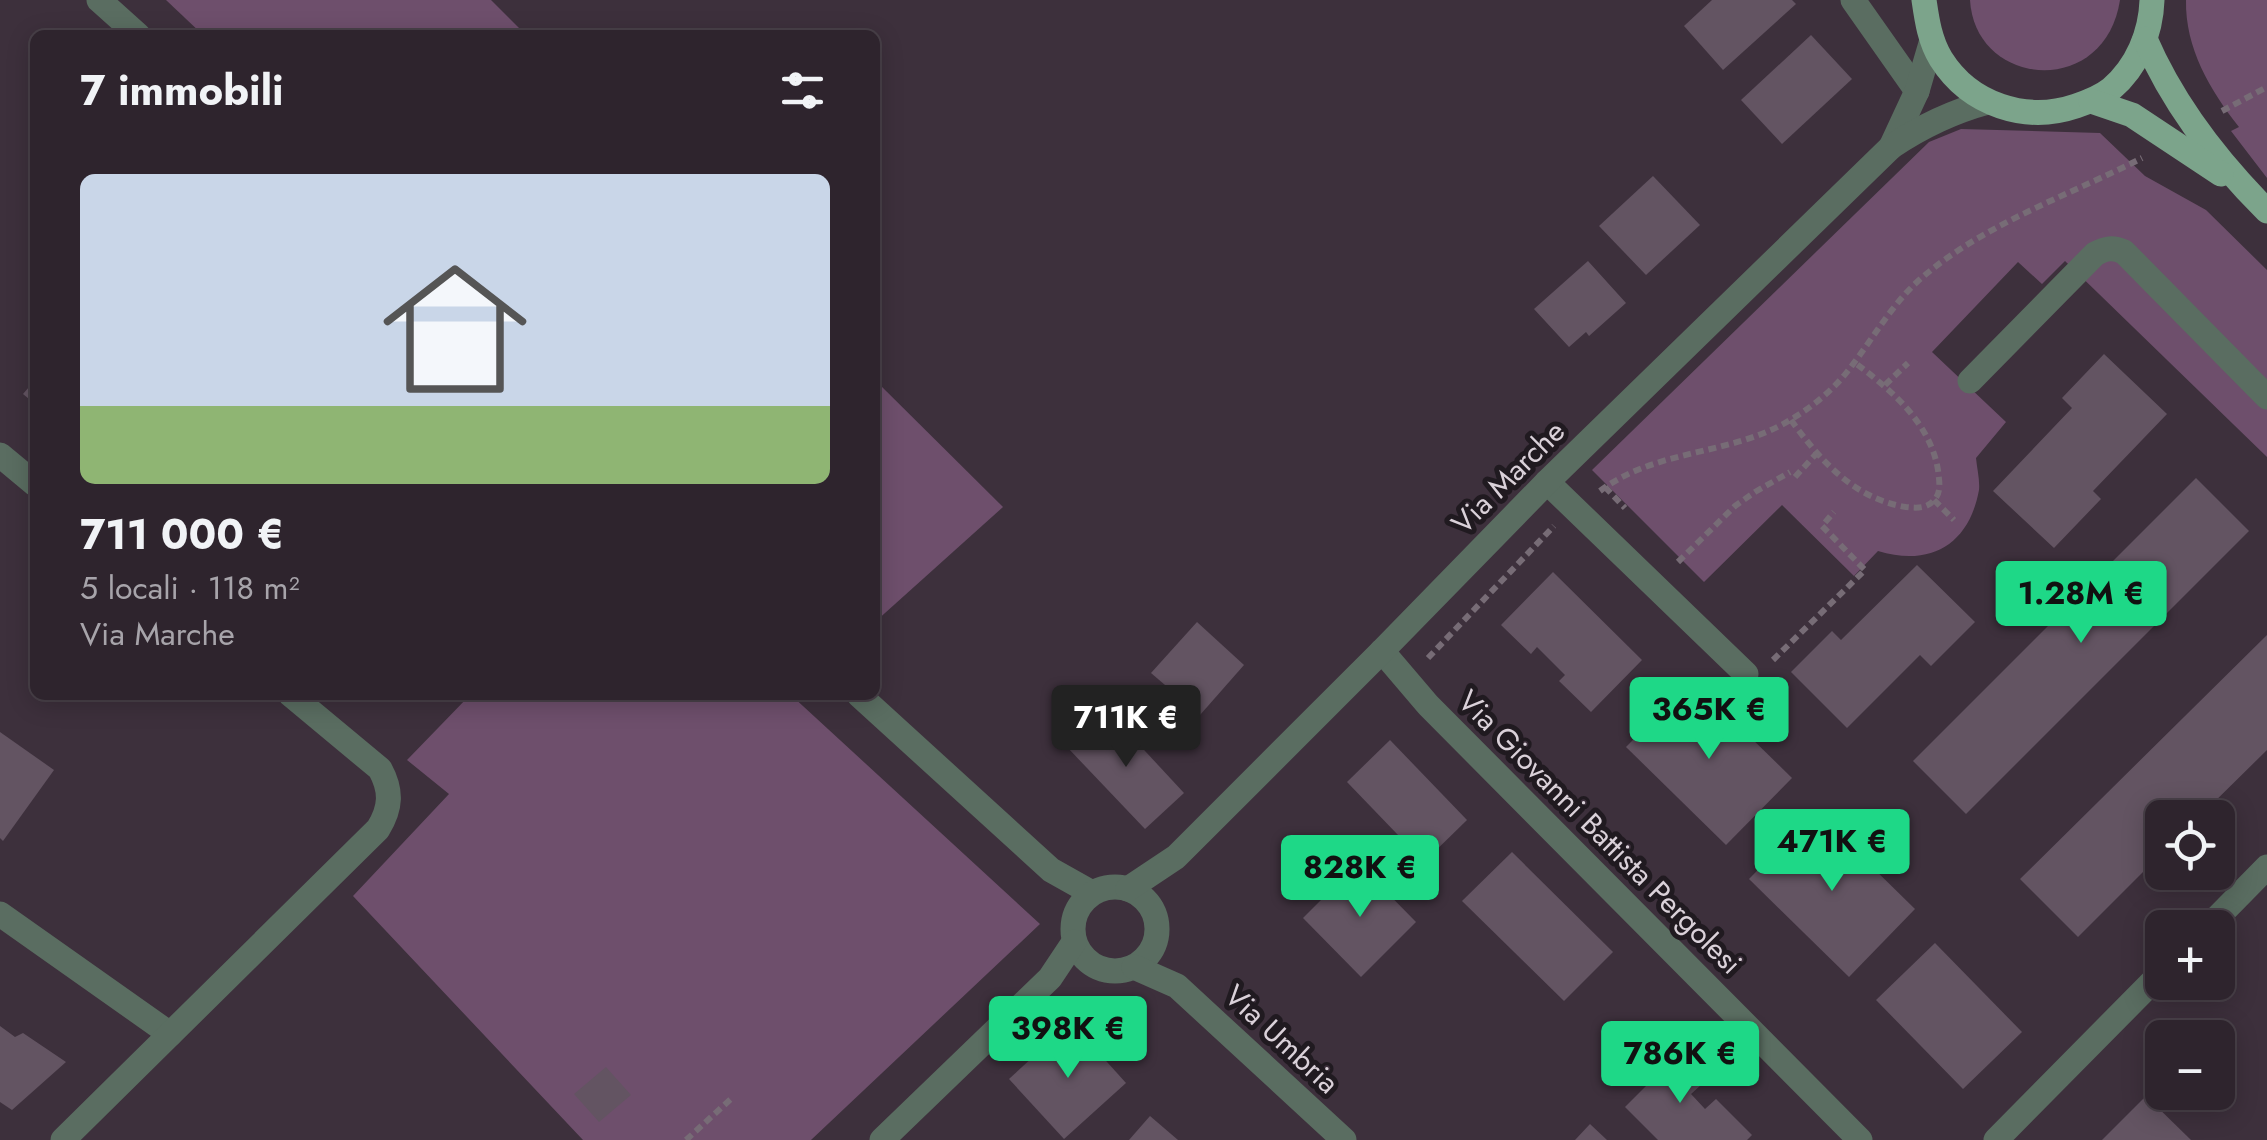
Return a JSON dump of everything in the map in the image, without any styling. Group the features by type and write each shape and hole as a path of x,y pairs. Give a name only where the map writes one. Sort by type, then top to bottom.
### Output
{"main road":[{"path":"1924,0 1932,40 1958,82 1988,102 2022,112 2058,112 2110,91 2137,57 2153,1"},
{"path":"2145,39 2194,128 2258,202"},
{"path":"2091,100 2132,114 2258,202"}],"street":[{"path":"100,0 133,30"},
{"path":"1853,0 1917,91"},
{"name":"Via Marche","path":"1891,148 1917,91 1932,40"},
{"name":"Via Marche","path":"1137,895 1547,482 1891,148 1922,126 1988,102"},
{"path":"1970,381 2094,254 2114,248 2124,252 2267,397"},
{"path":"0,454 30,480"},
{"path":"1547,482 1746,674"},
{"name":"Via Giovanni Battista Pergolesi","path":"1382,651 1406,681 1860,1140"},
{"path":"63,1140 378,829 387,814 387,783 380,770 297,700"},
{"path":"864,700 1050,870 1092,893"},
{"path":"2225,910 2267,867"},
{"path":"1050,870 1075,914"},
{"path":"1116,887 1137,895 1157,922 1154,945 1134,967 1114,972 1095,967 1081,952 1072,928 1082,902 1104,888 1116,887"},
{"path":"0,914 170,1034"},
{"name":"Via Umbria","path":"1154,945 1176,986"},
{"path":"882,1140 1081,952"},
{"name":"Via Umbria","path":"1134,967 1176,986 1344,1140"},
{"path":"1996,1140 2145,989"}],"path":[{"path":"2225,109 2267,87"},
{"path":"1406,681 1560,520 1605,488 1653,464 1735,443 1791,420 1824,396 1892,309 1942,263 2014,218 2131,164"},
{"path":"1791,420 1816,454 1863,492 1896,505 1919,508 1934,500 1940,487 1936,463 1915,417 1885,385 1854,362"},
{"path":"1885,385 1908,363"},
{"path":"1666,550 1678,562 1736,506 1792,474 1816,454"},
{"path":"1605,488 1629,512"},
{"path":"1934,500 1954,520"},
{"path":"1761,647 1774,661 1865,570 1822,526 1834,512"},
{"path":"686,1140 732,1098"}],"shaded area":[{"path":"166,0 491,0 521,30 198,30"},
{"path":"1970,0 2120,0 2109,32 2091,54 2067,67 2041,70 2016,65 1993,51 1977,29"},
{"path":"2186,0 2267,0 2267,178 2231,131 2239,127 2201,68 2190,35"},
{"path":"1961,129 2100,133 2145,176 2206,210 2267,270 2267,457 2065,261 2042,284 2018,262 1932,352 2006,422 1976,458 1979,490 1974,509 1956,538 1930,553 1914,556 1878,551 1854,576 1782,505 1704,582 1592,470 1929,142"},
{"path":"880,385 1003,507 880,618"},
{"path":"465,700 796,700 1040,924 811,1140 583,1140 353,896 449,794 407,760"}],"building":[{"path":"1712,0 1792,0 1796,4 1723,70 1684,26"},
{"path":"1811,35 1852,79 1782,144 1741,100"},
{"path":"1653,176 1700,225 1646,275 1599,226"},
{"path":"1588,261 1626,303 1589,336 1586,332 1569,347 1534,309"},
{"path":"2104,354 2167,414 2093,491 2101,499 2054,548 1993,491 2072,408 2062,398"},
{"path":"2196,478 2249,531 1966,814 1913,761"},
{"path":"1917,565 1975,622 1931,666 1920,655 1847,728 1791,672 1832,631 1841,640"},
{"path":"1553,572 1642,660 1591,712 1559,681 1565,675 1537,647 1531,654 1501,625"},
{"path":"1197,622 1244,665 1200,715 1151,673"},
{"path":"2267,635 2267,750 2216,800 2145,800 2145,870 2078,937 2020,879"},
{"path":"1692,680 1792,778 1726,845 1626,747"},
{"path":"1107,710 1184,793 1145,829 1067,747"},
{"path":"0,732 54,770 3,841 0,838"},
{"path":"1390,740 1467,820 1424,862 1347,782"},
{"path":"1815,811 1915,909 1849,977 1749,879"},
{"path":"1512,852 1613,952 1564,1001 1462,901"},
{"path":"1358,863 1416,922 1361,977 1303,918"},
{"path":"1935,943 2022,1032 1963,1089 1876,1000"},
{"path":"1071,1022 1126,1083 1064,1139 1009,1079"},
{"path":"0,1026 15,1037 23,1033 66,1062 12,1110 0,1102"},
{"path":"1665,1048 1701,1085 1691,1094 1705,1109 1716,1099 1752,1135 1747,1140 1658,1140 1625,1107 1646,1086 1636,1076"},
{"path":"606,1067 631,1095 599,1122 574,1094"},
{"path":"2145,1097 2145,1110 2160,1110 2191,1140 2102,1140"},
{"path":"1150,1116 1178,1140 1129,1140"},
{"path":"1590,1124 1607,1140 1575,1140"}]}
